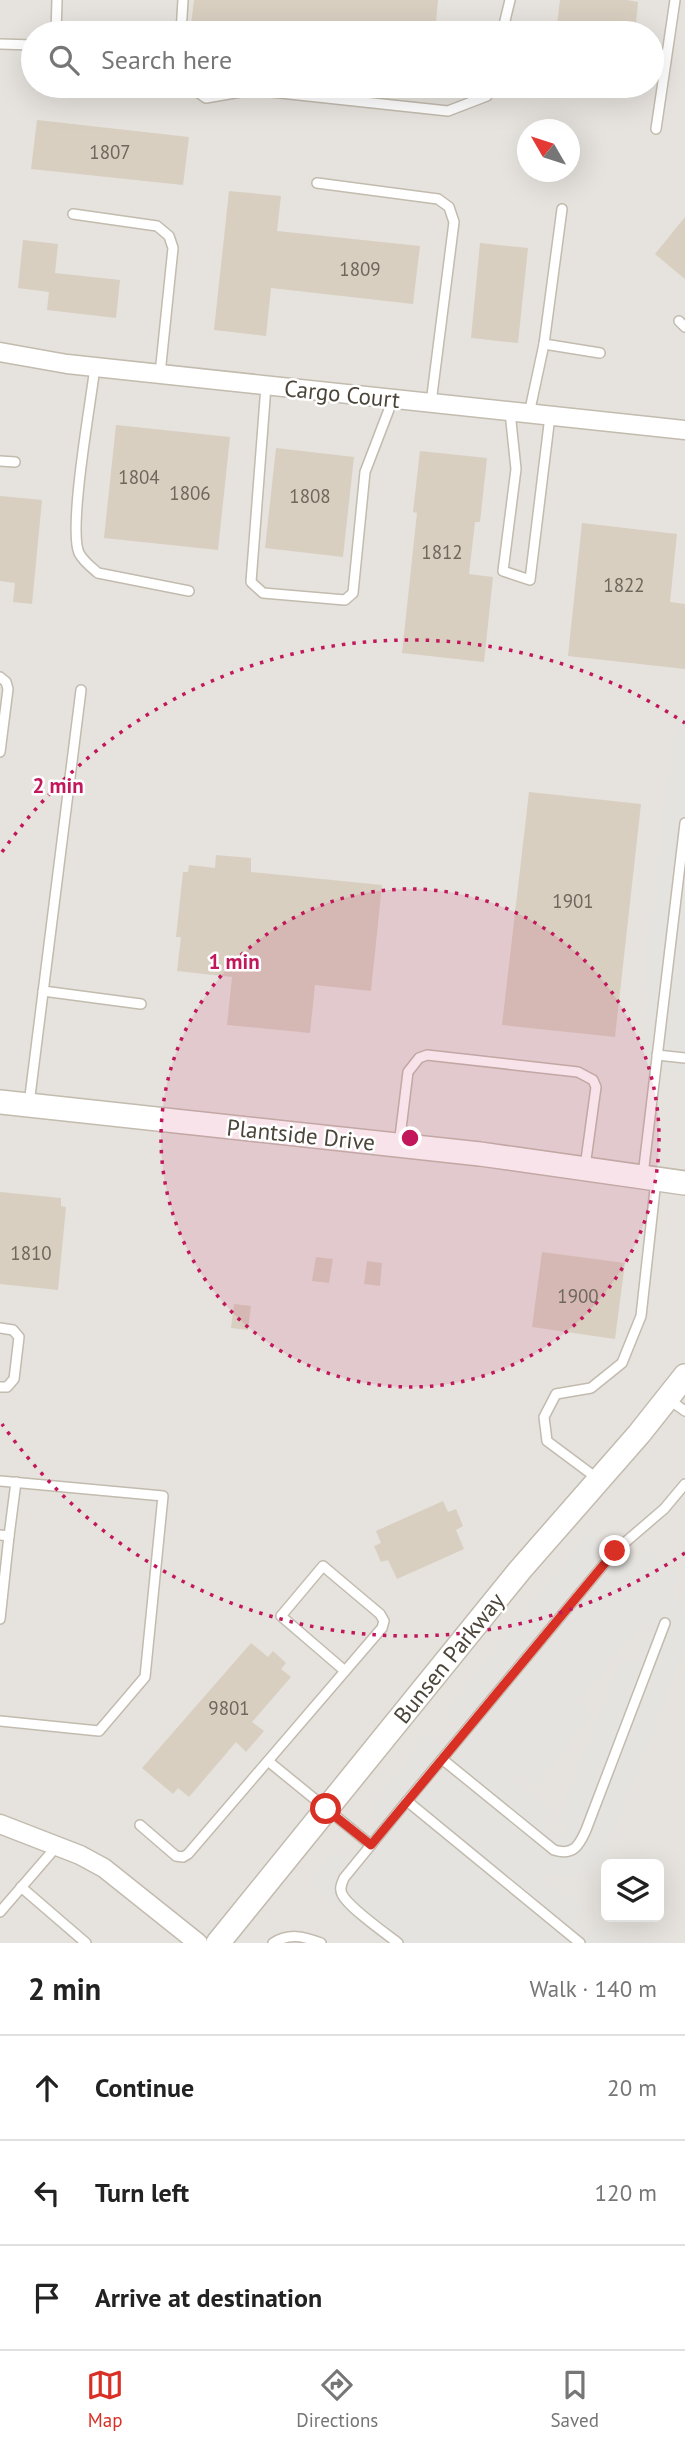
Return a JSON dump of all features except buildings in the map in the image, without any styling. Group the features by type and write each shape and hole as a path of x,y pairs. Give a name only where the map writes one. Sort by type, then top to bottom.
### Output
{"street":[{"name":"Cargo Court","path":"0,352 95,367 685,430"},
{"name":"Plantside Drive","path":"0,1102 398,1145 685,1183"},
{"name":"Bunsen Parkway","path":"218,1943 528,1560 598,1479 676,1405 685,1376"},
{"path":"0,1824 104,1868 198,1943"}],"lane":[{"path":"56,21 57,0"},
{"path":"182,21 183,0"},
{"path":"505,21 510,0"},
{"path":"664,77 676,0"},
{"path":"0,44 21,45"},
{"path":"327,98 448,111 482,98"},
{"path":"656,129 661,98"},
{"path":"317,183 438,199 449,207 454,222 431,403"},
{"path":"529,414 544,344 562,209"},
{"path":"73,214 157,226 169,236 173,248 160,374"},
{"path":"544,344 600,353"},
{"path":"95,367 76,520 78,551 87,564 98,572 189,591"},
{"path":"266,386 251,582 263,593 345,600 353,593 365,472 393,399"},
{"path":"510,412 516,469 503,571 530,579 551,416"},
{"path":"0,461 15,462"},
{"path":"0,677 6,682 8,689 0,752"},
{"path":"28,1105 81,690"},
{"path":"598,1479 547,1441 544,1417 556,1394 591,1388 622,1363 641,1316 657,1055 685,823"},
{"path":"43,990 141,1004"},
{"path":"398,1145 408,1072 419,1058 427,1055 578,1072 593,1080 596,1087 585,1169"},
{"path":"657,1055 685,1058"},
{"path":"0,1328 13,1330 19,1337 14,1379 7,1387 0,1387"},
{"path":"0,1481 163,1496 145,1677 99,1731 0,1721"},
{"path":"0,1619 5,1536 16,1482"},
{"path":"398,1943 342,1895 340,1886 344,1878 615,1551 664,1509 685,1484"},
{"path":"140,1825 176,1856 183,1857 188,1854 382,1628 384,1620 380,1614 323,1566 281,1616 345,1671"},
{"path":"442,1759 554,1850 572,1852 586,1830 665,1623"},
{"path":"268,1761 371,1845"},
{"path":"407,1801 580,1943"},
{"path":"0,1912 57,1846"},
{"path":"21,1887 86,1943"},
{"path":"272,1943 284,1937 297,1936 321,1943"}],"shaded area":[{"path":"0,0 685,0 685,1943 0,1943"},
{"path":"676,720 685,721 685,1072 642,1065 651,992 643,990"},
{"path":"589,1533 631,1566 644,1550 682,1576 669,1592 685,1609 685,1648 603,1859 591,1870 576,1877 545,1874 541,1878 584,1909 575,1921 577,1927 589,1935 594,1934 600,1926 625,1943 378,1943 310,1882 336,1849 351,1858 381,1821 370,1809 426,1735 440,1746 458,1724 445,1712","holes":["645,1621 651,1623 652,1628 639,1657 634,1662 621,1659 556,1824 565,1827 568,1833 565,1838 551,1835 544,1827 550,1807 539,1802 516,1781 523,1776 534,1786 590,1716 578,1702"]}],"route":[{"path":"326,1809 371,1845 615,1551"}]}
